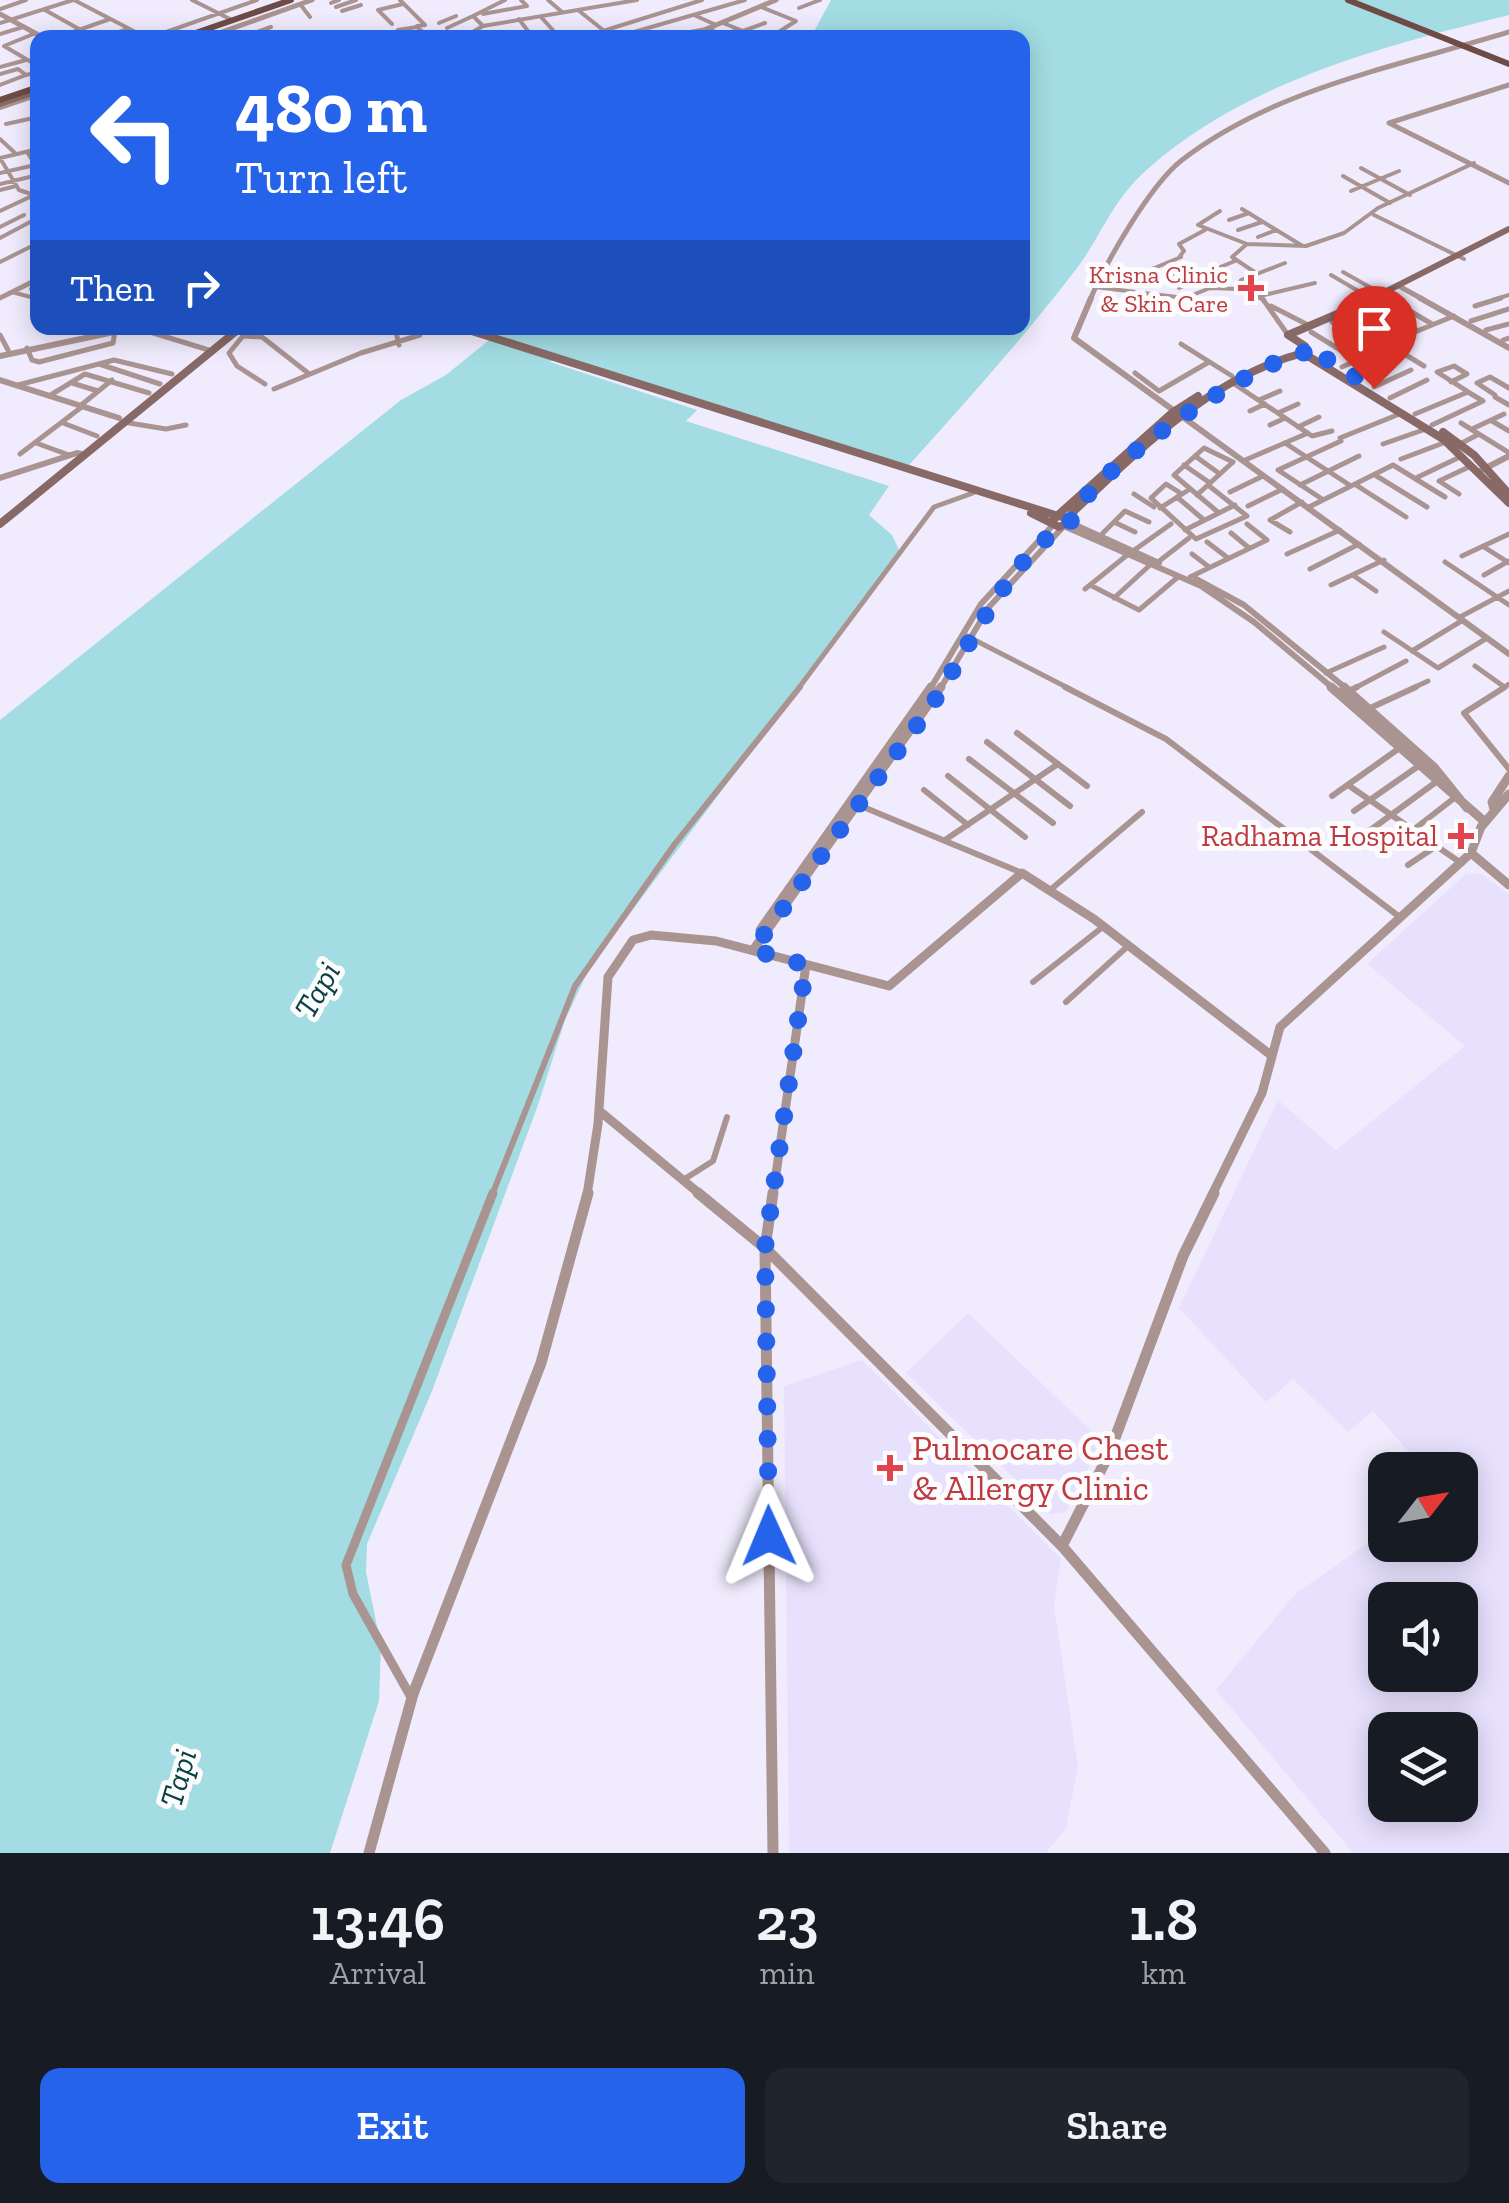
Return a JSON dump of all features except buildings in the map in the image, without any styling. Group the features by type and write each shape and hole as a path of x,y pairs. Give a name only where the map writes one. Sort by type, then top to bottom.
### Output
{"main road":[{"path":"1352,0 1509,62"},
{"path":"201,30 295,1"},
{"path":"213,30 295,1"},
{"path":"221,30 295,1"},
{"path":"0,102 30,93"},
{"path":"1061,522 1176,414 1310,328 1404,287 1509,233"},
{"path":"1460,257 1509,233"},
{"path":"1310,328 1344,317 1372,302"},
{"path":"0,515 123,420 223,335"},
{"path":"0,524 172,374 232,335"},
{"path":"484,335 946,480 1061,522"},
{"path":"1291,341 1358,377 1416,414 1446,442 1462,449"},
{"path":"1233,380 1305,348"},
{"path":"1305,348 1462,449 1509,502"},
{"path":"1061,522 1176,414"},
{"path":"1479,468 1509,494"},
{"path":"946,480 1061,522"}],"street":[{"path":"26,0 0,11 30,30"},
{"path":"0,23 74,0 134,30"},
{"path":"192,0 230,20"},
{"path":"201,5 215,0"},
{"path":"172,30 257,0"},
{"path":"228,30 295,1 312,0"},
{"path":"474,16 505,0 515,8"},
{"path":"447,28 464,18 527,6 521,0"},
{"path":"548,0 562,12"},
{"path":"578,0 587,8"},
{"path":"477,30 519,19 636,0"},
{"path":"668,0 692,15 740,30 765,23"},
{"path":"578,10 602,30 702,0"},
{"path":"641,30 745,0"},
{"path":"701,30 776,0"},
{"path":"799,8 820,0"},
{"path":"295,1 310,17"},
{"path":"336,7 344,1"},
{"path":"331,2 358,4"},
{"path":"386,26 392,24 378,10 401,2 425,24 398,30"},
{"path":"342,11 358,4"},
{"path":"761,7 796,20 781,30"},
{"path":"710,9 731,19"},
{"path":"44,10 80,30 111,19"},
{"path":"451,13 464,18"},
{"path":"439,23 458,16"},
{"path":"474,16 483,26"},
{"path":"540,16 553,30"},
{"path":"519,19 527,30"},
{"path":"0,34 23,26"},
{"path":"417,26 421,30"},
{"path":"262,30 271,27"},
{"path":"124,30 130,28"},
{"path":"708,28 712,30"},
{"path":"1509,32 1271,105 1217,136 1168,174 1095,287 1075,340 1509,654"},
{"path":"2,46 30,35"},
{"path":"2,46 30,63"},
{"path":"0,67 26,60"},
{"path":"2,80 18,69 26,75"},
{"path":"2,80 30,73"},
{"path":"2,80 16,88"},
{"path":"1509,88 1396,125 1509,182"},
{"path":"16,112 30,128"},
{"path":"6,124 30,118"},
{"path":"0,139 16,154"},
{"path":"30,151 0,158 3,172 30,191"},
{"path":"27,152 30,157"},
{"path":"1203,225 1247,244 1302,246 1344,233 1373,214 1473,164"},
{"path":"1361,168 1410,195"},
{"path":"3,172 30,170"},
{"path":"1351,191 1399,172"},
{"path":"0,187 30,174"},
{"path":"1343,176 1392,204"},
{"path":"0,211 30,197"},
{"path":"1242,209 1302,246"},
{"path":"1152,269 1181,256 1184,251 1180,244 1220,211"},
{"path":"1228,220 1249,213"},
{"path":"1373,214 1460,257"},
{"path":"0,227 24,215"},
{"path":"11,222 22,226"},
{"path":"0,238 30,222"},
{"path":"1238,230 1263,222"},
{"path":"1258,236 1276,230"},
{"path":"1247,244 1232,258 1257,274"},
{"path":"0,262 30,247"},
{"path":"1,252 10,257"},
{"path":"1218,268 1237,260"},
{"path":"1238,288 1241,280 1285,263"},
{"path":"1166,264 1210,288"},
{"path":"1160,281 1180,272"},
{"path":"1343,272 1432,324"},
{"path":"1331,275 1416,330"},
{"path":"1179,288 1196,281"},
{"path":"1260,296 1316,284"},
{"path":"1095,287 1185,298 1210,288 1238,288 1260,296 1342,351"},
{"path":"1404,287 1507,343"},
{"path":"1404,287 1507,343"},
{"path":"0,298 30,288"},
{"path":"12,292 30,288"},
{"path":"1475,306 1509,295"},
{"path":"1270,305 1291,341"},
{"path":"1471,321 1509,309"},
{"path":"1387,343 1454,316"},
{"path":"1344,317 1424,366"},
{"path":"1332,322 1376,351 1342,367"},
{"path":"1368,332 1387,324"},
{"path":"1486,330 1509,324"},
{"path":"0,335 3,352"},
{"path":"3,352 75,335"},
{"path":"3,352 80,335"},
{"path":"85,335 90,350"},
{"path":"27,348 33,362 113,343 114,335"},
{"path":"159,335 208,349"},
{"path":"238,335 229,353 237,366 265,384"},
{"path":"256,335 309,374"},
{"path":"397,335 399,345"},
{"path":"274,389 361,353 399,345 420,335"},
{"path":"58,340 74,370"},
{"path":"1181,344 1308,433 1316,437 1332,431"},
{"path":"16,385 118,360 172,374"},
{"path":"1358,377 1394,360"},
{"path":"1134,373 1159,391 1209,362"},
{"path":"98,364 160,384"},
{"path":"1451,382 1468,374 1454,366 1437,372 1451,382 1483,401"},
{"path":"1374,388 1411,370"},
{"path":"20,454 121,373"},
{"path":"49,396 86,374 149,393"},
{"path":"1509,388 1490,377 1476,384 1509,405"},
{"path":"0,380 123,420 166,430 186,425"},
{"path":"1390,398 1427,380"},
{"path":"70,382 98,391"},
{"path":"1383,444 1429,427 1509,388"},
{"path":"1250,411 1280,391"},
{"path":"1416,414 1468,392"},
{"path":"1278,413 1298,404"},
{"path":"1427,409 1443,420"},
{"path":"1324,500 1278,470 1402,413"},
{"path":"1471,429 1504,414"},
{"path":"1298,426 1320,416"},
{"path":"1270,425 1285,418"},
{"path":"1491,420 1509,433 1493,443"},
{"path":"62,423 97,436"},
{"path":"1461,423 1509,454"},
{"path":"1197,495 1238,460 1308,433"},
{"path":"1416,478 1481,435"},
{"path":"35,442 77,454"},
{"path":"1401,458 1446,442"},
{"path":"1285,443 1406,517"},
{"path":"1219,513 1174,475 1206,448 1238,460"},
{"path":"0,478 77,454"},
{"path":"1459,494 1439,480 1509,454"},
{"path":"1195,456 1220,474"},
{"path":"1300,485 1359,456"},
{"path":"1134,494 1198,538 1247,516 1184,465"},
{"path":"1290,532 1270,520 1324,500 1397,465 1446,496"},
{"path":"1374,474 1427,507"},
{"path":"1230,492 1263,476"},
{"path":"1157,507 1151,498 1163,484 1204,520"},
{"path":"1157,507 1190,489"},
{"path":"1248,506 1283,490"},
{"path":"413,1700 353,1594 346,1565 569,999 674,845 810,676 934,506 974,493"},
{"path":"1136,515 1146,502"},
{"path":"1185,530 1234,505"},
{"path":"1100,536 1124,511 1150,522"},
{"path":"1061,522 1100,536 1129,554"},
{"path":"1061,522 1129,554 1190,576 1240,607 1368,709 1467,808"},
{"path":"750,949 854,803 926,714 967,636 1061,522"},
{"path":"1114,522 1135,532"},
{"path":"1171,524 1088,587 1139,610 1178,577"},
{"path":"1190,576 1267,540 1247,524"},
{"path":"1287,554 1340,530"},
{"path":"1231,533 1250,549"},
{"path":"1462,556 1509,534"},
{"path":"1114,598 1189,538"},
{"path":"1207,542 1228,558"},
{"path":"1310,569 1360,544"},
{"path":"1483,546 1508,562 1484,575"},
{"path":"1192,554 1209,567"},
{"path":"1331,585 1384,560"},
{"path":"1445,562 1509,606"},
{"path":"1154,564 1240,607 1484,822"},
{"path":"1353,575 1376,591"},
{"path":"1412,652 1509,591"},
{"path":"1384,632 1438,668 1488,638"},
{"path":"967,636 1166,739 1402,919"},
{"path":"1326,673 1384,648"},
{"path":"1348,692 1406,661"},
{"path":"1476,666 1506,685 1464,713 1509,773 1492,802 1494,809"},
{"path":"1368,709 1428,681"},
{"path":"1017,733 1087,786"},
{"path":"987,742 1070,806"},
{"path":"1332,796 1401,747"},
{"path":"969,760 1052,823"},
{"path":"944,841 1058,764"},
{"path":"1354,812 1420,765"},
{"path":"948,776 1024,837"},
{"path":"1365,834 1436,782"},
{"path":"1348,785 1461,863"},
{"path":"924,790 968,824"},
{"path":"1062,1546 1108,1454 1184,1256 1262,1093 1280,1027 1461,863 1484,822 1509,794"},
{"path":"1390,848 1454,799"},
{"path":"854,803 1022,873 1104,926 1272,1056"},
{"path":"1049,891 1142,812"},
{"path":"1408,865 1436,847"},
{"path":"1470,853 1509,885"},
{"path":"369,1853 413,1700 494,1489 560,1294 592,1176 602,1113 608,972 632,940 654,932 750,949 889,986 1022,873"},
{"path":"1033,982 1104,926"},
{"path":"1066,1002 1129,945"},
{"path":"772,1853 765,1248 806,965"},
{"path":"602,1113 765,1248 1062,1546 1326,1853"},
{"path":"683,1180 714,1161 727,1117"}],"shaded area":[{"path":"1466,874 1482,874 1509,894 1509,1853 1353,1853 1216,1690 1295,1594 1368,1543 1368,1562 1478,1562 1478,1452 1409,1452 1373,1411 1348,1432 1293,1379 1266,1402 1179,1308 1278,1100 1336,1150 1465,1046 1367,964"},
{"path":"968,1313 1102,1441 1066,1512 1051,1514 906,1373"},
{"path":"862,1360 1061,1559 1054,1606 1078,1767 1066,1828 1046,1853 789,1853 784,1386"}],"water":[{"path":"831,0 1509,0 1509,15 1412,40 1315,72 1223,115 1181,142 1131,185 1085,256 1030,326 1030,30 815,30"},
{"name":"Tapi","path":"495,335 1022,335 909,465 558,355 550,362 697,410 686,421 889,486 869,515 892,535 900,552 590,967 565,1020 538,1105 432,1391 367,1544 366,1572 381,1646 379,1701 330,1853 0,1853 0,720 401,400 446,375"}],"place":[{"name":"Krisna Clinic & Skin Care","path":"1251,288"},
{"name":"Radhama Hospital","path":"1461,836"},
{"name":"Pulmocare Chest & Allergy Clinic","path":"890,1468"}],"route":[{"path":"769,1536 765,1248 806,965 753,950 926,714 989,607 1044,543 1070,524 1072,512 1106,481 1215,392 1291,354 1307,352 1307,347 1374,388"}]}
